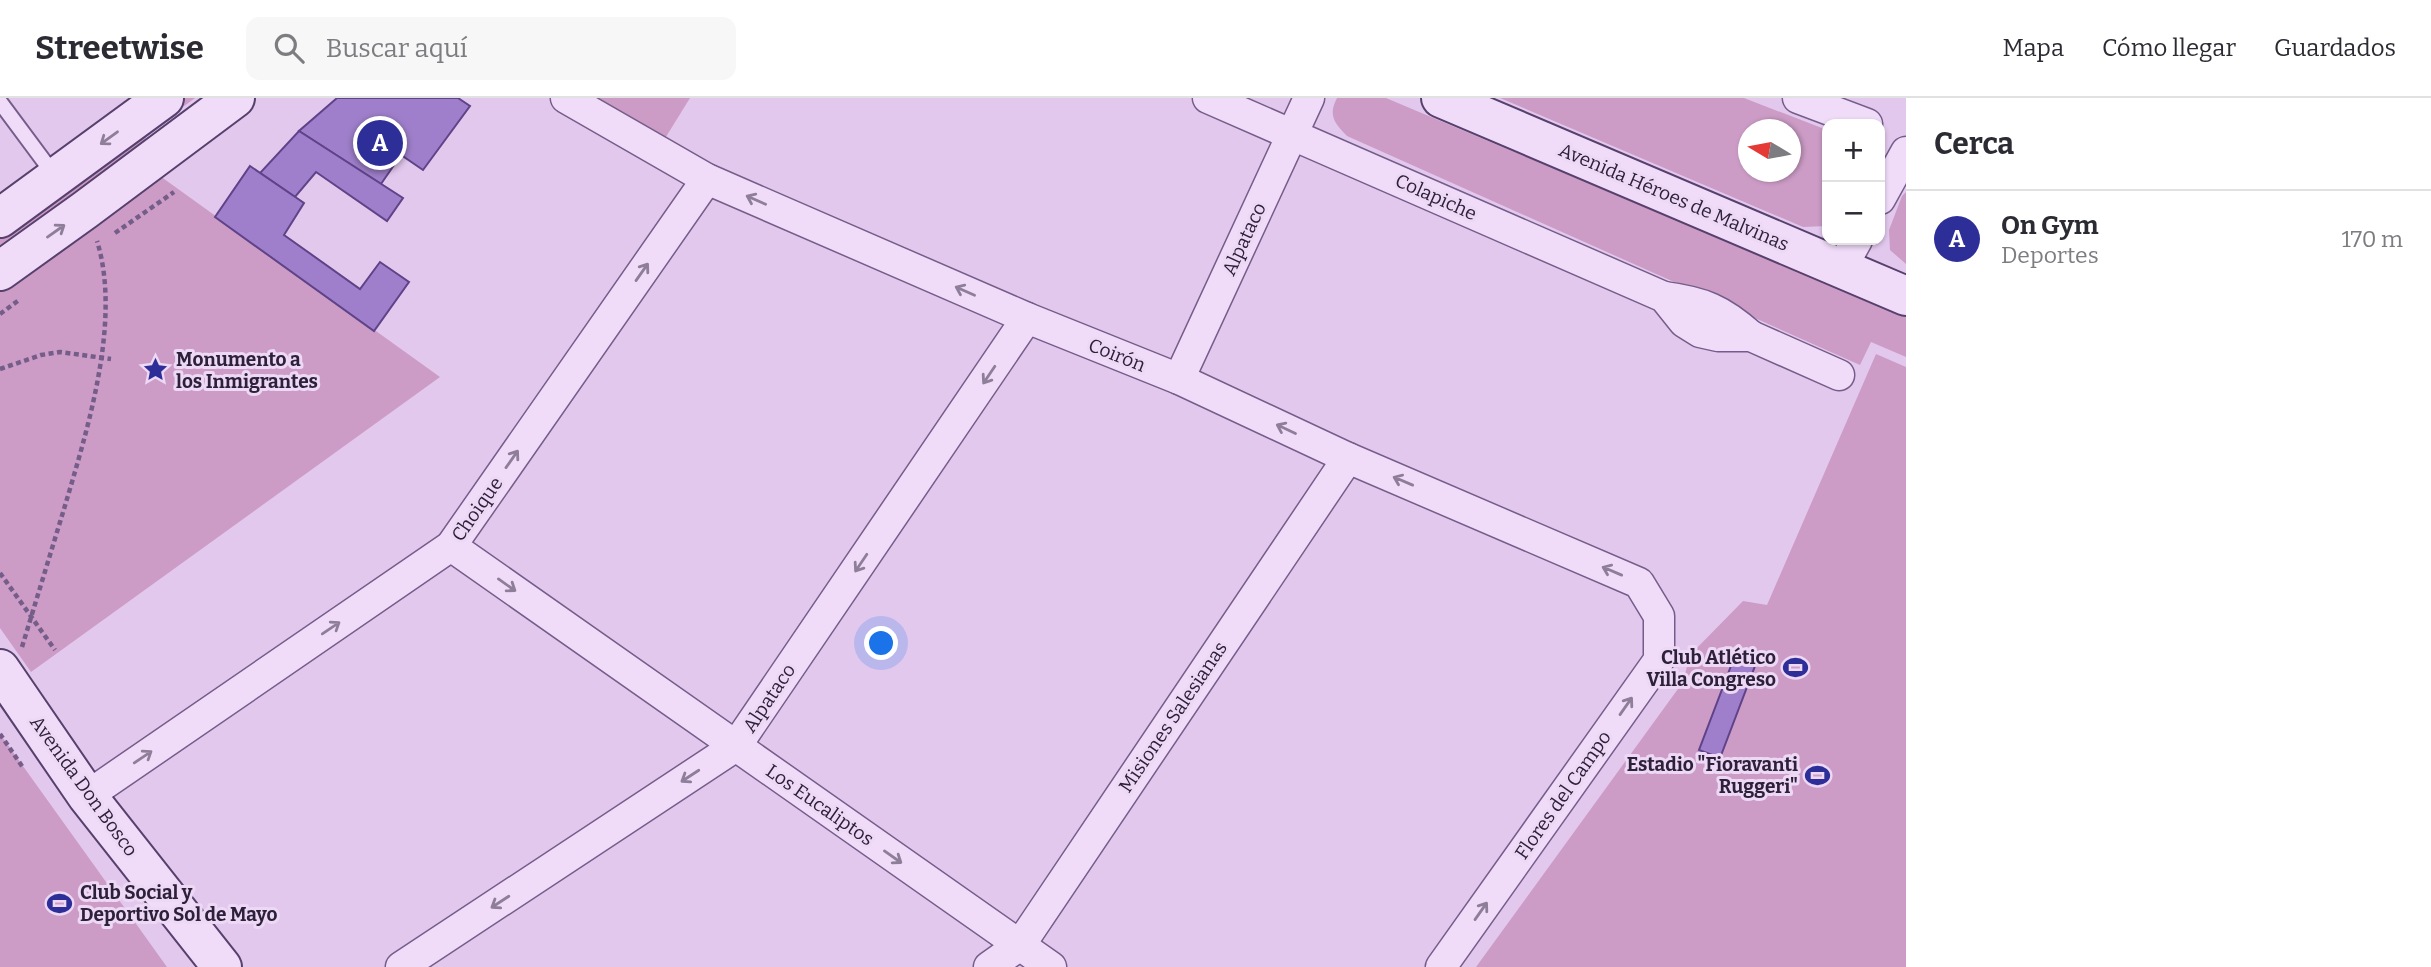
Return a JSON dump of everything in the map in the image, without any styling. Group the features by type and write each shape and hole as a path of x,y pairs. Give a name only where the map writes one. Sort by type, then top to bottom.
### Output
{"main road":[{"path":"0,218 164,98"},
{"path":"0,271 235,98"},
{"name":"Avenida Héroes de Malvinas","path":"1441,98 1849,254 1906,296"},
{"name":"Avenida Don Bosco","path":"6,676 87,796 222,967"}],"street":[{"name":"Coirón","path":"566,98 707,179 1027,318 1179,379 1348,458 1639,583 1659,616"},
{"name":"Colapiche","path":"1208,98 1664,297 1685,322 1700,332 1718,336 1751,336 1839,375"},
{"name":"Alpataco","path":"1179,379 1309,98"},
{"path":"1798,98 1854,119"},
{"path":"1885,131 1906,139"},
{"path":"1885,190 1906,152"},
{"name":"Choique","path":"87,796 451,546 707,179"},
{"name":"Alpataco","path":"401,967 736,746 1027,318"},
{"name":"Misiones Salesianas","path":"989,967 1020,945 1348,458"},
{"name":"Los Eucaliptos","path":"451,546 1051,967"},
{"name":"Flores del Campo","path":"1441,967 1659,660 1659,616"}],"lane":[{"path":"0,102 55,177"}],"path":[{"path":"6,676 31,617 87,429 100,357 106,302 98,245 85,211"},
{"path":"0,369 41,355 60,352 111,359"},
{"path":"0,573 55,650"}],"shaded area":[{"path":"185,98 195,98 149,132 136,156 0,255 0,231"},
{"path":"593,98 690,98 664,140"},
{"path":"1337,98 1386,98 1906,317 1906,357 1871,342 1860,365 1347,136 1334,118 1333,109"},
{"path":"1500,98 1744,98 1798,119 1738,119 1738,182 1801,182 1801,120 1822,128 1822,226 1803,227"},
{"path":"160,176 440,377 31,672 0,628 0,289"},
{"path":"1906,192 1906,264 1890,250 1889,230"},
{"name":"Club Atlético Villa Congreso","path":"1876,354 1906,367 1906,967 1476,967 1683,682 1690,655 1743,601 1767,605"},
{"name":"Club Social y Deportivo Sol de Mayo","path":"0,734 167,967 0,967"}],"building":[{"path":"337,98 458,98 470,106 423,170 401,155 381,184 299,131"},
{"path":"299,131 403,198 387,221 316,172 295,197 260,173"},
{"path":"250,166 304,203 284,235 360,289 380,262 409,282 374,331 215,217"},
{"path":"1734,658 1755,666 1720,758 1699,750"}],"place":[{"name":"On Gym","path":"380,143"},
{"name":"Monumento a los Inmigrantes","path":"156,370"},
{"name":"Club Atlético Villa Congreso","path":"1796,668"},
{"name":"Estadio \"Fioravanti Ruggeri\"","path":"1818,775"},
{"name":"Club Social y Deportivo Sol de Mayo","path":"60,903"}]}
